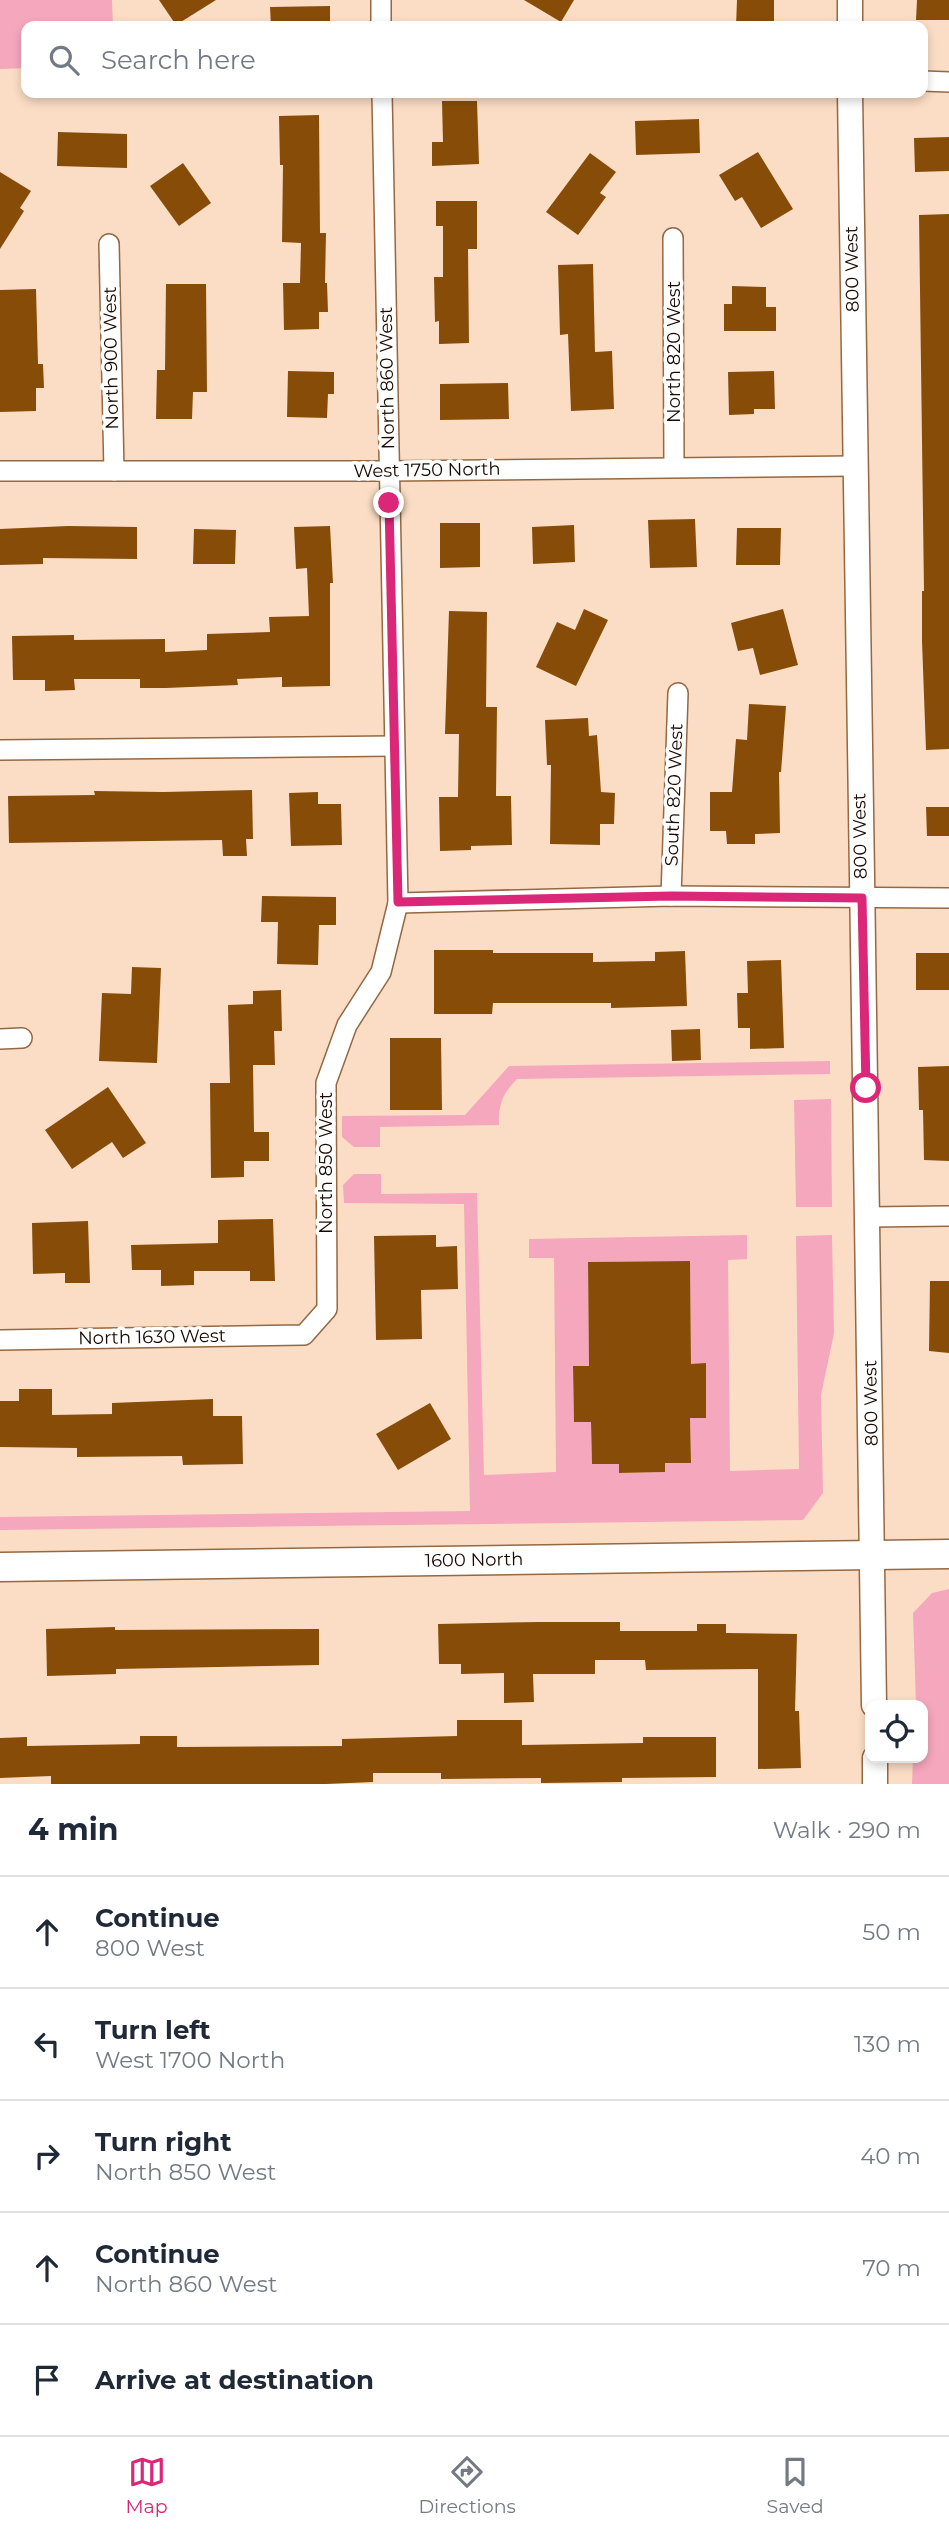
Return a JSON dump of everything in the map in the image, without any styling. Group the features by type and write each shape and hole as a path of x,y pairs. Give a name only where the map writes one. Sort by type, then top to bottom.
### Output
{"main road":[{"name":"1600 North","path":"0,1567 949,1554"}],"street":[{"path":"381,0 381,21"},
{"path":"850,0 850,21"},
{"path":"928,82 949,82"},
{"name":"North 860 West","path":"382,98 394,746"},
{"name":"800 West","path":"850,98 874,1700"},
{"name":"North 820 West","path":"673,238 674,466"},
{"name":"North 900 West","path":"109,244 114,471"},
{"name":"West 1750 North","path":"0,471 388,471 854,466"},
{"name":"South 820 West","path":"671,896 678,694"},
{"path":"0,750 394,746"},
{"name":"North 850 West","path":"304,1335 327,1308 326,1083 346,1025 382,972 398,902 394,746"},
{"path":"398,902 671,896 949,898"},
{"path":"0,1039 22,1038"},
{"path":"868,1217 949,1216"},
{"name":"North 1630 West","path":"0,1340 304,1335"},
{"path":"875,1763 875,1784"}],"shaded area":[{"path":"0,0 112,0 113,21 21,21 21,68 0,69"},
{"path":"830,1061 830,1074 517,1079 502,1100 499,1125 380,1127 380,1147 354,1147 342,1137 342,1116 465,1115 509,1066"},
{"path":"831,1099 832,1207 796,1207 794,1100"},
{"path":"354,1174 381,1174 381,1194 477,1193 484,1475 556,1472 554,1258 529,1258 529,1239 747,1235 747,1259 728,1260 730,1471 799,1469 796,1236 832,1235 834,1333 821,1395 823,1493 803,1520 0,1530 0,1517 470,1511 464,1204 344,1203 343,1185","holes":["690,1261 691,1364 706,1364 706,1418 690,1418 691,1463 665,1463 665,1472 619,1473 619,1464 592,1464 591,1422 574,1422 573,1367 589,1366 588,1262"]},
{"path":"949,1589 949,1784 912,1784 913,1763 928,1763 928,1700 916,1700 913,1613 932,1593"}],"building":[{"path":"159,0 216,0 182,21 173,21"},
{"path":"524,0 574,0 559,21"},
{"path":"737,0 774,0 774,21 736,21"},
{"path":"917,0 949,0 949,20 916,20"},
{"path":"330,6 330,21 271,21 270,7"},
{"path":"442,101 477,101 479,164 432,166 432,142 443,142"},
{"path":"319,115 320,233 326,233 325,283 328,312 319,312 319,329 284,330 283,283 300,283 301,243 282,242 283,165 280,165 279,116"},
{"path":"699,119 700,153 636,155 635,121"},
{"path":"58,132 127,134 127,168 57,166"},
{"path":"949,137 949,171 915,172 914,138"},
{"path":"758,152 793,209 761,228 742,197 735,201 719,175"},
{"path":"590,153 616,172 600,193 606,197 578,235 546,212"},
{"path":"183,163 211,203 179,226 150,186"},
{"path":"0,172 31,191 20,208 24,211 0,249"},
{"path":"436,201 477,201 477,249 468,249 469,343 439,344 439,321 435,322 434,277 443,277 443,226 436,226"},
{"path":"949,214 949,749 926,750 922,641 924,591 919,215"},
{"path":"593,264 595,352 612,351 614,409 571,411 568,334 560,335 558,265"},
{"path":"166,284 206,284 207,392 193,392 192,419 156,419 157,370 165,370"},
{"path":"732,286 766,287 766,307 776,307 776,331 724,331 724,304 732,304"},
{"path":"36,289 38,364 43,364 44,388 36,388 36,411 0,412 0,290"},
{"path":"288,371 334,372 334,394 328,394 327,418 287,417"},
{"path":"774,371 775,409 754,409 754,414 729,415 728,372"},
{"path":"508,383 509,419 440,420 440,384"},
{"path":"695,519 697,567 650,568 648,520"},
{"path":"440,523 480,523 480,567 440,568"},
{"path":"574,525 575,562 533,564 532,527"},
{"path":"330,526 333,583 330,583 330,686 282,687 282,677 237,679 238,685 166,688 140,688 140,679 74,679 75,690 45,691 45,680 13,680 12,636 74,635 74,640 165,639 165,652 207,650 207,634 270,632 269,617 309,616 307,568 296,569 294,527"},
{"path":"137,527 137,559 43,558 43,564 0,565 0,529"},
{"path":"737,528 781,528 780,565 736,565"},
{"path":"194,529 236,530 235,564 193,564"},
{"path":"584,609 608,620 576,686 536,667 557,622 575,630"},
{"path":"783,609 798,665 760,675 753,648 738,651 731,623"},
{"path":"449,611 487,612 486,707 497,707 496,796 511,796 512,845 471,846 471,850 440,851 439,797 458,797 459,734 445,734"},
{"path":"749,704 786,706 779,772 780,833 755,834 755,844 727,844 726,831 710,831 710,792 732,792 736,739 747,740"},
{"path":"588,718 589,736 597,735 601,792 615,793 614,824 600,824 600,845 550,844 551,765 547,765 545,720"},
{"path":"252,790 253,839 246,839 247,856 223,856 222,840 9,843 8,796 95,795 94,791"},
{"path":"318,792 318,804 341,804 342,845 291,846 289,793"},
{"path":"926,807 949,807 949,836 927,836"},
{"path":"262,896 336,897 336,925 319,925 318,965 277,964 278,922 261,922"},
{"path":"434,950 593,953 593,962 655,961 655,952 685,951 687,1006 611,1008 611,1003 493,1003 492,1014 434,1014"},
{"path":"916,953 949,953 949,990 916,990"},
{"path":"781,960 784,1048 750,1049 750,1028 738,1028 737,993 748,993 747,961"},
{"path":"132,967 161,968 157,1063 99,1061 102,993 131,994"},
{"path":"281,990 282,1031 274,1031 275,1065 253,1065 254,1132 269,1132 269,1161 244,1161 244,1177 211,1178 210,1083 230,1083 228,1005 253,1004 253,991"},
{"path":"700,1029 701,1060 672,1061 671,1030"},
{"path":"390,1038 441,1038 442,1110 390,1110"},
{"path":"949,1066 949,1161 924,1160 923,1110 919,1110 918,1067"},
{"path":"108,1087 146,1143 123,1158 112,1142 72,1169 45,1130"},
{"path":"273,1219 275,1281 250,1281 250,1271 194,1271 194,1285 161,1286 161,1270 132,1270 131,1245 218,1243 218,1220"},
{"path":"88,1221 90,1283 65,1283 65,1273 33,1274 32,1223"},
{"path":"436,1235 436,1247 457,1246 458,1289 421,1290 422,1339 376,1340 374,1236"},
{"path":"690,1261 691,1364 706,1363 706,1418 690,1418 691,1463 665,1463 665,1472 619,1473 619,1464 592,1464 591,1422 574,1422 573,1366 589,1366 588,1262"},
{"path":"930,1281 949,1281 949,1353 929,1351"},
{"path":"19,1389 52,1389 52,1415 112,1414 112,1403 213,1399 213,1416 242,1416 243,1464 183,1465 182,1456 77,1457 77,1448 0,1447 0,1401 19,1401"},
{"path":"430,1403 451,1439 398,1470 376,1434"},
{"path":"620,1622 620,1631 697,1631 697,1624 726,1624 726,1633 797,1634 795,1711 799,1711 801,1768 758,1769 758,1669 646,1670 645,1660 595,1660 595,1674 533,1674 534,1702 504,1703 504,1673 461,1674 461,1664 439,1664 438,1624"},
{"path":"115,1627 115,1630 319,1629 319,1665 116,1669 116,1674 47,1676 46,1629"},
{"path":"457,1720 522,1720 522,1745 643,1743 643,1737 716,1737 716,1777 622,1778 622,1782 541,1783 541,1778 441,1779 441,1773 373,1773 373,1782 326,1784 51,1784 51,1776 0,1778 0,1738 27,1737 27,1746 140,1744 140,1736 177,1736 177,1747 342,1746 342,1739 457,1736"}],"route":[{"path":"389,503 398,902 671,896 862,898 866,1088"}]}
